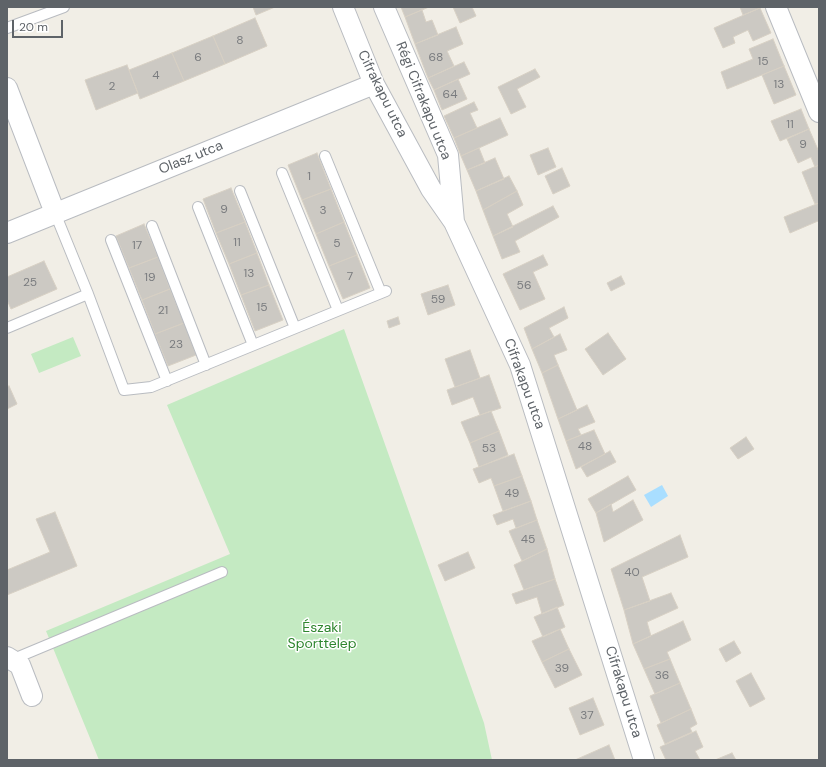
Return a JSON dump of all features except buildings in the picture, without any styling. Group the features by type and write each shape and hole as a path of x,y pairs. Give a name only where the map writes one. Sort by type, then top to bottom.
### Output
{"street":[{"name":"Cifrakapu utca","path":"343,7 374,84 431,189 454,222 520,364 644,760"},
{"name":"Régi Cifrakapu utca","path":"384,7 448,156 454,222"},
{"path":"776,7 819,112"},
{"name":"Olasz utca","path":"7,233 374,84"},
{"path":"7,88 55,213"},
{"path":"9,658 20,664 32,696"}],"lane":[{"path":"7,28 64,7"},
{"path":"55,213 88,294 124,390 151,387 384,292 325,156"},
{"path":"282,173 338,310"},
{"path":"240,191 295,328"},
{"path":"198,207 253,345"},
{"path":"152,226 206,365"},
{"path":"111,240 167,380"},
{"path":"7,328 88,294"},
{"path":"9,658 222,572"}],"green space":[{"name":"Északi Sporttelep","path":"344,329 484,723 492,760 99,760 46,631 230,554 167,405"},
{"path":"73,337 81,356 39,373 31,354"}],"water":[{"path":"662,485 668,496 651,507 644,495"}]}
